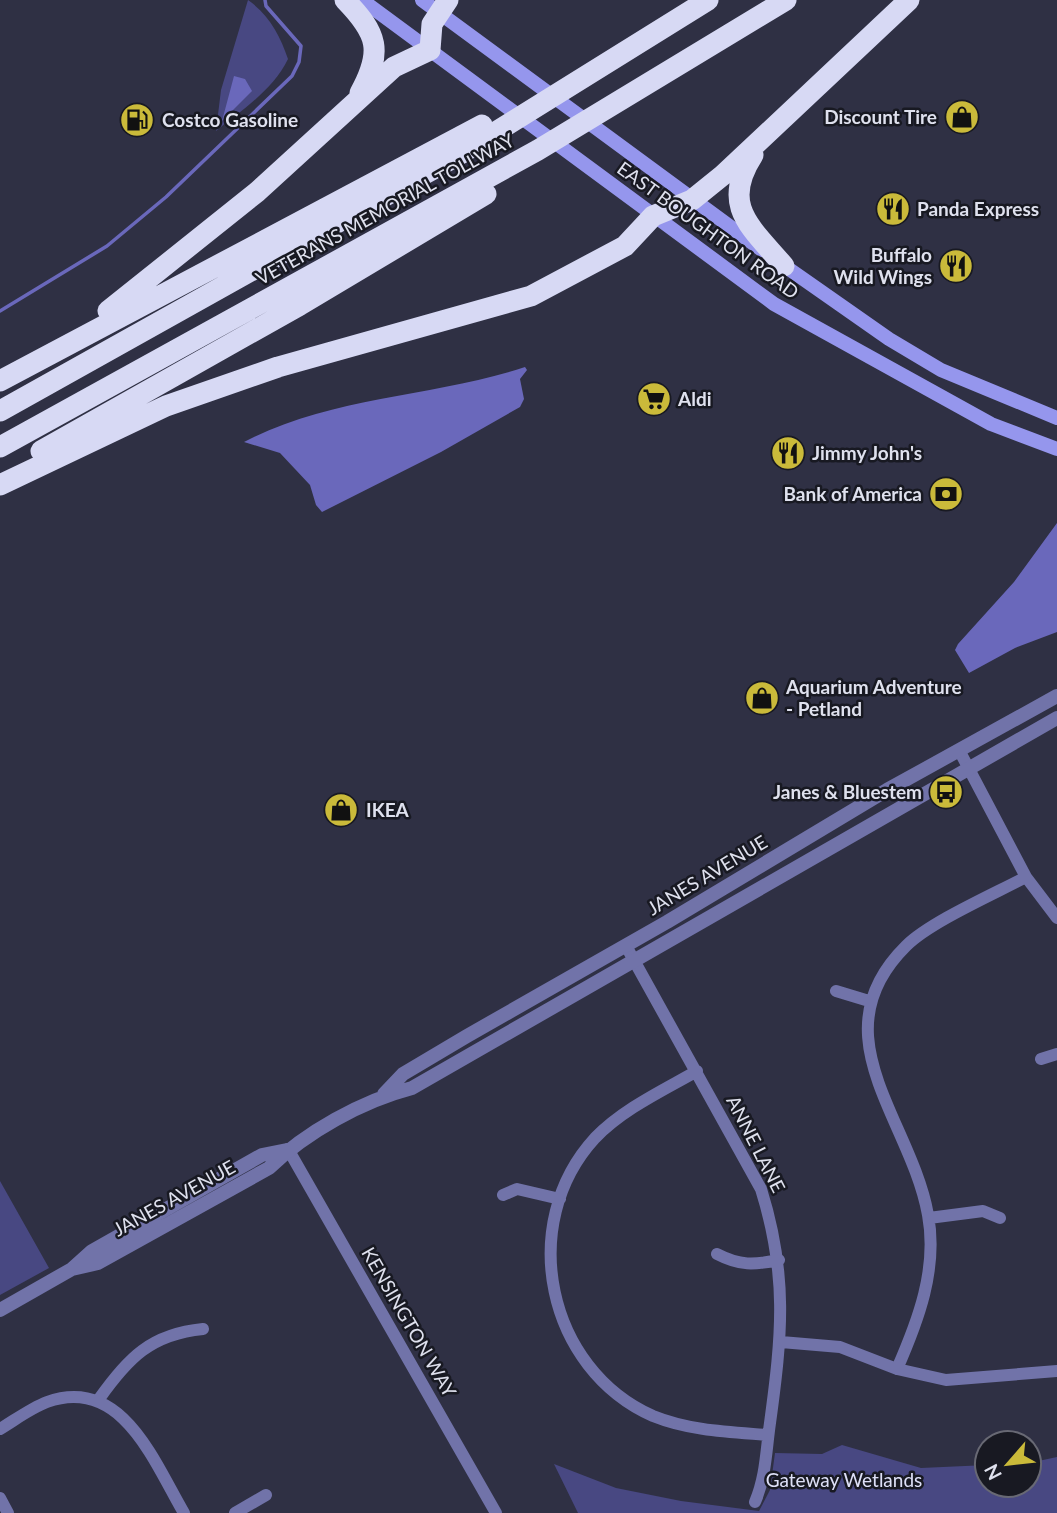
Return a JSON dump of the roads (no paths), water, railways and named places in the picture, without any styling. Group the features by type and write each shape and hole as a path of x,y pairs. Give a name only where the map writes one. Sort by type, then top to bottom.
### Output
{"highway":[{"path":"345,0 369,29 376,51 367,80 354,104"},
{"name":"VETERANS MEMORIAL TOLLWAY","path":"0,411 462,153 708,0"},
{"name":"VETERANS MEMORIAL TOLLWAY","path":"0,447 538,150 786,0"},
{"path":"0,485 166,406 278,367 531,296 625,246 653,216 692,200 766,136 909,0"},
{"path":"0,380 126,300 257,192 403,60 430,50 436,4"},
{"path":"0,380 483,125 537,106"},
{"path":"766,136 741,173 737,195 745,220 784,266"},
{"path":"0,474 439,224 502,184 538,150"}],"main road":[{"name":"EAST BOUGHTON ROAD","path":"362,0 774,304 991,424 1057,449"},
{"name":"EAST BOUGHTON ROAD","path":"436,4 502,59 692,200 889,339 941,370 1057,418"}],"street":[{"name":"JANES AVENUE","path":"0,1310 72,1269 98,1263 269,1168 288,1149 383,1095 412,1088 959,750 1057,696"},
{"name":"JANES AVENUE","path":"630,952 1057,718"},
{"path":"959,750 1026,877 1057,918"},
{"path":"897,1369 916,1327 928,1280 929,1218 919,1176 871,1063 869,1001 883,975 908,944 1026,877"},
{"name":"ANNE LANE","path":"630,952 761,1189 779,1260 781,1342 764,1481 755,1502"},
{"path":"836,991 869,1001"},
{"path":"1041,1059 1057,1054"},
{"path":"697,1071 640,1103 602,1132 575,1167 560,1199 549,1256 556,1303 571,1339 607,1386 651,1415 675,1424 768,1435"},
{"name":"KENSINGTON WAY","path":"288,1149 496,1513"},
{"path":"503,1195 517,1189 560,1199"},
{"path":"929,1218 983,1211 1000,1218"},
{"path":"717,1254 732,1262 751,1266 779,1260"},
{"path":"99,1399 122,1367 145,1347 180,1331 203,1329"},
{"path":"781,1342 839,1347 897,1369 946,1380 1057,1371"},
{"path":"0,1429 47,1402 65,1398 99,1399 123,1416 139,1435 184,1513"},
{"path":"235,1513 267,1495"},
{"path":"0,1498 8,1513"}],"waterway":[{"path":"0,311 107,246 166,197 292,76 299,62 301,46 266,6 265,0"}],"place":[{"name":"Discount Tire","path":"962,117"},
{"name":"Costco Gasoline","path":"137,120"},
{"name":"Panda Express","path":"893,209"},
{"name":"Buffalo Wild Wings","path":"956,266"},
{"name":"Aldi","path":"654,399"},
{"name":"Jimmy John's","path":"788,453"},
{"name":"Bank of America","path":"946,494"},
{"name":"Aquarium Adventure - Petland","path":"762,698"},
{"name":"Janes & Bluestem","path":"946,792"},
{"name":"IKEA","path":"341,810"}],"park label":[{"name":"Gateway Wetlands","path":"844,1480"}]}
